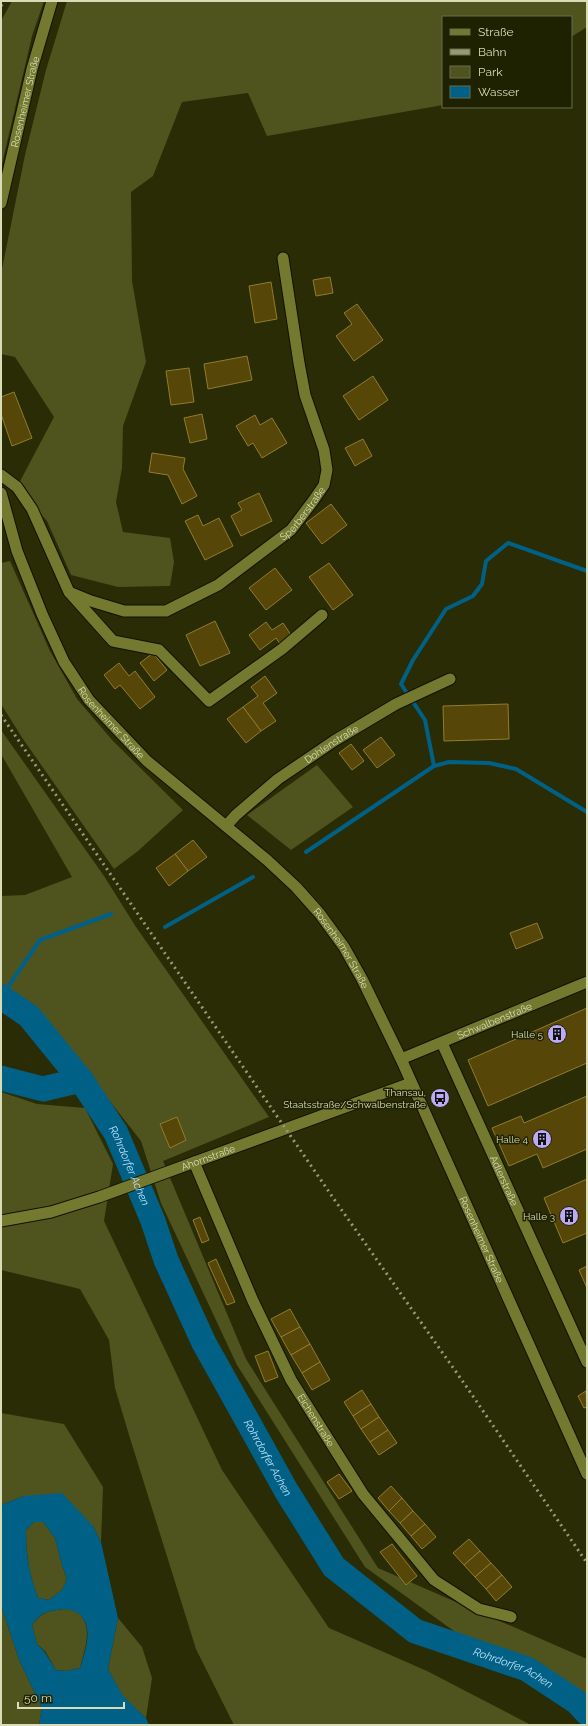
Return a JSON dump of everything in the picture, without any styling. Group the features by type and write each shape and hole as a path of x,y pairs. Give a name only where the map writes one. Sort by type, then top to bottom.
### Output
{"street":[{"name":"Rosenheimer Straße","path":"1,203 32,69 52,1"},
{"name":"Sperberstraße","path":"69,592 91,601 124,611 166,611 218,585 292,530 317,496 324,485 328,470 324,450 305,395 283,258"},
{"path":"1,475 18,487 32,509 69,592 114,641 159,650 209,701 282,650 322,616"},
{"name":"Rosenheimer Straße","path":"1,493 17,551 42,614 64,662 89,700 147,761 226,826 296,887 320,914 344,947 362,979 401,1059 587,1474"},
{"name":"Dohlenstraße","path":"226,826 236,815 278,778 396,704 450,679"},
{"name":"Schwalbenstraße","path":"401,1059 587,982"},
{"name":"Adlerstraße","path":"442,1043 587,1362"},
{"name":"Ahornstraße","path":"1,1221 51,1212 112,1192 411,1083"},
{"name":"Eichenstraße","path":"194,1162 253,1301 291,1380 363,1494 434,1580 479,1610 511,1617"}],"green space":[{"path":"12,1 44,1 32,36 1,168 1,21"},
{"path":"67,1 587,1 587,27 572,36 572,16 442,16 442,105 267,136 248,93 182,102 153,176 131,192 132,281 146,362 123,426 122,468 116,502 123,532 170,538 174,562 170,586 118,587 71,575 47,521 17,487 54,417 15,357 1,354 1,274 25,155 46,70"},
{"path":"10,561 50,651 77,699 113,741 183,810 138,851 114,869 23,739 1,704 1,563"},
{"path":"1,730 104,876 136,927 269,1117 163,1161 246,1359 378,1568 587,1659 587,1704 537,1663 465,1639 365,1567 237,1365 161,1203 141,1141 39,1011 1,991 1,896 25,895 72,877 1,754"},
{"path":"317,765 353,807 291,850 247,815"},
{"path":"1,1092 37,1104 85,1108 113,1164 104,1221 222,1470 329,1628 427,1671 531,1725 234,1725 196,1649 115,1388 109,1340 80,1289 1,1270"},
{"path":"1,1413 64,1424 103,1487 101,1542 93,1526 24,1496 1,1505"},
{"path":"34,1522 43,1522 55,1538 67,1579 62,1590 49,1600 38,1598 32,1580 26,1530"},
{"path":"1,1606 20,1662 42,1708 39,1725 1,1725"},
{"path":"65,1609 76,1611 82,1617 86,1624 87,1631 86,1647 80,1668 66,1671 56,1670 45,1651 37,1644 32,1625 47,1612"},
{"path":"118,1618 142,1647 152,1678 146,1718 123,1697 108,1669"}],"water":[{"path":"62,1493 93,1526 101,1542 118,1618 108,1669 123,1696 146,1718 149,1725 39,1725 42,1708 20,1662 1,1606 1,1505 24,1496","holes":["34,1522 43,1522 55,1538 67,1579 62,1590 49,1600 38,1598 32,1580 26,1530","65,1609 74,1611 83,1618 87,1632 86,1647 80,1668 66,1671 56,1670 44,1651 37,1644 32,1625 46,1612"]}],"building":[{"path":"330,277 333,293 316,296 313,280"},
{"path":"271,282 277,319 255,323 249,286"},
{"path":"357,304 383,340 354,361 336,336 352,324 344,313"},
{"path":"247,356 252,380 208,389 204,364"},
{"path":"189,368 194,402 171,405 166,371"},
{"path":"373,376 388,400 359,420 343,396"},
{"path":"14,392 32,438 12,446 1,414 1,397"},
{"path":"202,414 207,439 190,443 184,418"},
{"path":"255,415 260,425 272,418 287,443 262,458 253,443 248,446 236,426"},
{"path":"363,439 372,456 355,466 345,448"},
{"path":"152,453 185,458 183,469 197,496 182,504 168,475 149,472"},
{"path":"259,493 272,521 241,536 231,516 242,510 238,503"},
{"path":"331,504 347,525 322,544 306,523"},
{"path":"198,515 203,526 219,518 233,546 205,560 185,521"},
{"path":"329,563 353,595 333,610 309,577"},
{"path":"275,568 292,590 266,610 249,588"},
{"path":"215,621 230,653 200,666 186,635"},
{"path":"266,622 272,630 283,623 291,635 280,644 276,638 260,650 249,635"},
{"path":"153,653 167,670 154,681 140,663"},
{"path":"119,663 129,676 135,671 155,697 140,709 120,685 115,689 104,675"},
{"path":"265,676 277,693 263,703 276,721 261,731 243,707 258,696 251,687"},
{"path":"508,704 509,739 444,741 443,706"},
{"path":"243,707 261,731 246,743 227,719"},
{"path":"381,737 395,755 377,768 363,750"},
{"path":"351,744 364,761 352,770 339,753"},
{"path":"193,840 207,857 188,871 175,854"},
{"path":"175,854 188,871 169,886 156,868"},
{"path":"537,923 543,938 516,949 510,933"},
{"name":"Halle 5","path":"587,1008 587,1063 488,1106 468,1060"},
{"name":"Halle 4","path":"587,1096 587,1149 543,1168 537,1154 509,1166 492,1128 521,1116 524,1123"},
{"path":"177,1117 186,1140 170,1148 160,1124"},
{"name":"Halle 3","path":"587,1179 587,1233 563,1243 544,1198"},
{"path":"200,1217 209,1240 202,1243 193,1220"},
{"path":"216,1259 235,1302 227,1305 208,1263"},
{"path":"587,1266 587,1288 579,1270"},
{"path":"290,1309 300,1327 281,1337 271,1319"},
{"path":"300,1327 310,1344 291,1355 281,1337"},
{"path":"310,1344 320,1362 302,1373 291,1355"},
{"path":"268,1351 278,1377 265,1382 255,1356"},
{"path":"320,1362 330,1380 312,1390 302,1373"},
{"path":"362,1390 371,1404 353,1416 344,1402"},
{"path":"586,1391 587,1407 584,1408 578,1396"},
{"path":"371,1404 379,1417 361,1429 353,1416"},
{"path":"379,1417 388,1430 370,1442 361,1429"},
{"path":"388,1430 397,1443 379,1455 370,1442"},
{"path":"339,1474 352,1491 339,1499 327,1482"},
{"path":"391,1486 402,1498 389,1511 378,1498"},
{"path":"402,1498 413,1511 400,1523 389,1511"},
{"path":"413,1511 425,1524 411,1536 400,1523"},
{"path":"425,1524 436,1537 422,1549 411,1536"},
{"path":"469,1539 480,1551 464,1565 453,1553"},
{"path":"392,1544 417,1576 406,1585 380,1552"},
{"path":"480,1551 491,1563 475,1577 464,1565"},
{"path":"491,1563 502,1575 486,1589 475,1577"},
{"path":"502,1575 512,1587 496,1601 486,1589"}],"waterway":[{"path":"434,766 425,720 401,684 413,660 446,609 473,596 482,584 486,561 508,543 587,571"},
{"path":"306,852 434,766 449,762 489,763 516,769 587,812"},
{"path":"165,927 253,877"},
{"path":"1,997 40,940 111,914"},
{"name":"Rohrdorfer Achen","path":"1,997 29,1016 81,1080 116,1133 153,1221 166,1260 204,1343 287,1492 334,1567 415,1631 527,1669 577,1702 587,1713"},
{"name":"Rohrdorfer Achen","path":"1,1078 43,1089 81,1080"}],"railway":[{"path":"1,6 4,1"},
{"path":"1,715 336,1202 466,1386 587,1563"}],"place":[{"name":"Halle 5","path":"557,1034"},
{"name":"Thansau, Staatsstraße/Schwalbenstraße","path":"440,1098"},
{"name":"Halle 4","path":"542,1139"},
{"name":"Halle 3","path":"569,1216"}]}
